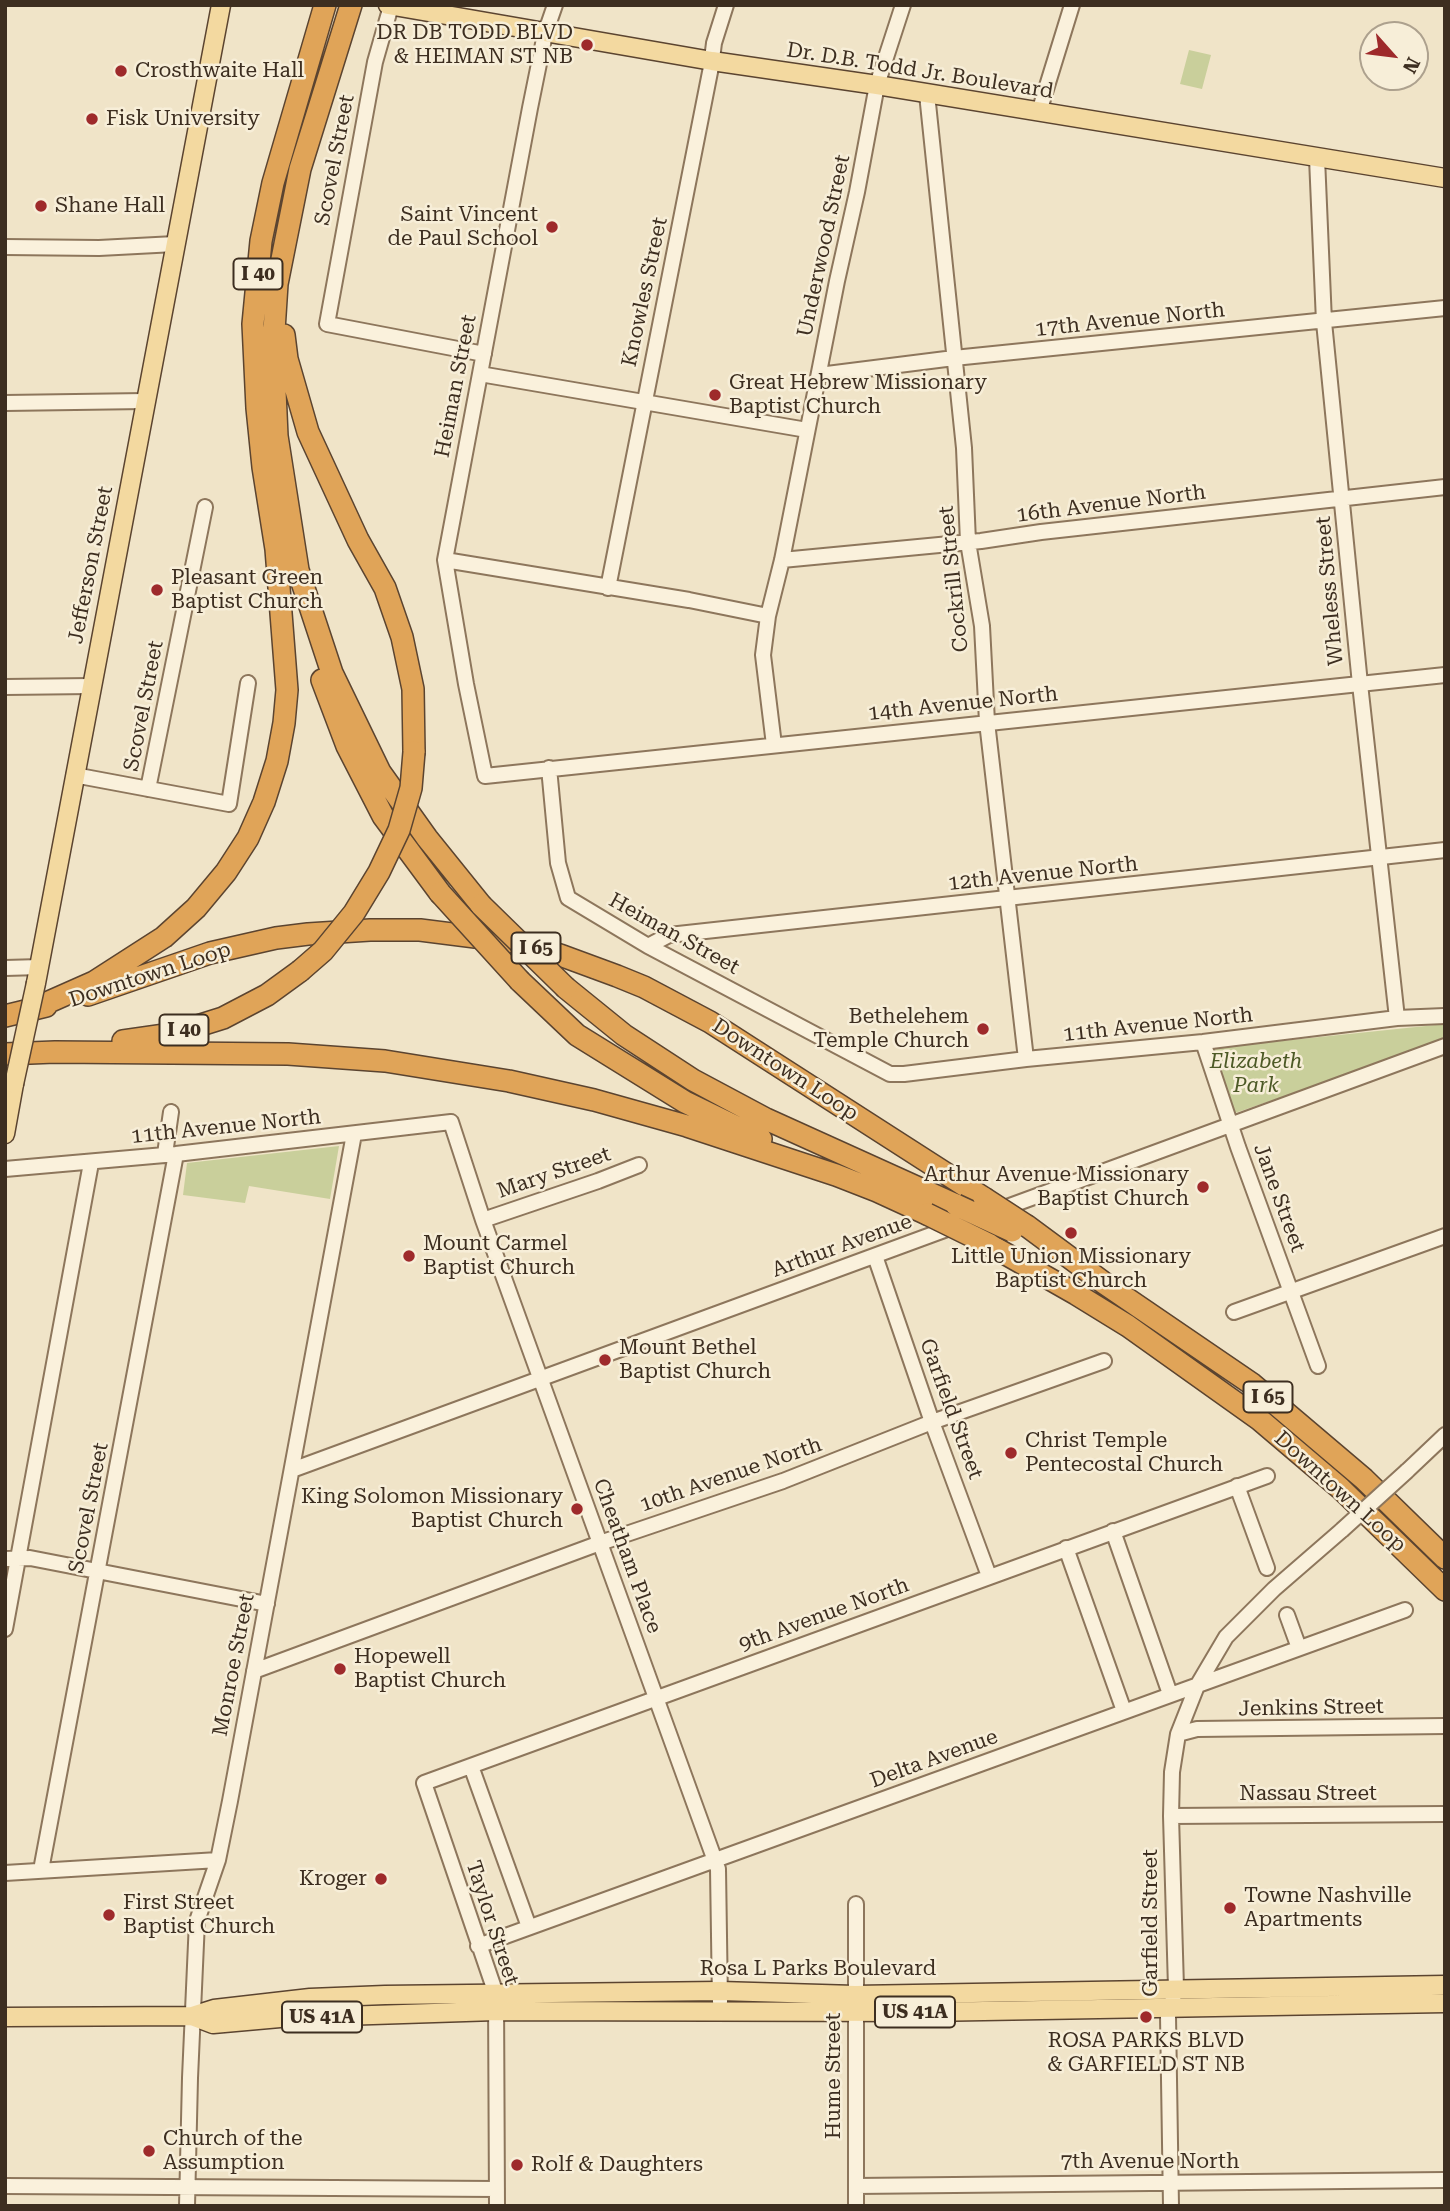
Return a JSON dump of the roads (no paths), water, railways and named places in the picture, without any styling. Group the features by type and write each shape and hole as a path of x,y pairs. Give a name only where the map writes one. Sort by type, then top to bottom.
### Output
{"highway":[{"name":"I 40","path":"276,549 261,443 253,324 261,241 273,183 325,5"},
{"name":"I 40","path":"55,1052 172,1034 223,1018 267,995 300,971 323,951 354,912 379,872 399,830 411,788 414,752 413,689 402,636 385,588 358,540 308,432 287,359 277,284 300,169 351,5"},
{"path":"277,284 273,346 277,436 298,570 332,673 380,772 427,838 481,905 566,988 624,1035 694,1080 766,1119 956,1205 1019,1228"},
{"path":"276,549 347,746 383,816 440,893 520,981 577,1035 685,1102 836,1175"},
{"path":"33,1009 93,982 164,937 196,908 226,872 248,838 264,802 277,761 284,723 286,690 276,549"},
{"name":"Downtown Loop","path":"5,1016 77,999 209,953 276,938 369,930 420,930 516,942 617,976 644,987 710,1022 984,1198 1019,1228 1104,1283 1262,1393 1364,1479 1445,1558"},
{"name":"Downtown Loop","path":"5,1054 288,1054 427,1067 509,1081 594,1100 687,1126 836,1175 877,1191 990,1245 1128,1326 1260,1420 1340,1488 1445,1590"}],"main road":[{"name":"Jefferson Street","path":"5,1134 38,975 221,5"},
{"name":"Dr. D.B. Todd Jr. Boulevard","path":"395,6 545,34 1445,178"},
{"name":"Rosa L Parks Boulevard","path":"5,2017 192,2016 214,2009 310,1998 385,1995 496,2003 720,2011 1176,1988 1445,1985"},
{"name":"Rosa L Parks Boulevard","path":"496,2003 720,1991 855,2003 1172,2007 1445,2003"}],"street":[{"name":"Heiman Street","path":"485,776 445,559 545,34 555,5"},
{"name":"Knowles Street","path":"608,587 667,296 712,61 713,43 726,5"},
{"name":"Underwood Street","path":"774,745 763,655 768,616 782,560 877,85 903,5"},
{"path":"1039,113 1072,5"},
{"name":"Scovel Street","path":"395,6 375,62 327,324 484,355"},
{"name":"Cockrill Street","path":"928,94 964,448 968,542 982,626 987,722 1026,1059"},
{"name":"Wheless Street","path":"1317,158 1324,322 1397,1018"},
{"path":"5,247 175,244"},
{"name":"17th Avenue North","path":"819,375 954,358 1445,308"},
{"path":"480,374 807,430"},
{"path":"5,403 145,401"},
{"name":"16th Avenue North","path":"782,560 968,542 1445,487"},
{"name":"Scovel Street","path":"148,789 205,507"},
{"path":"445,559 768,616"},
{"name":"14th Avenue North","path":"485,776 1445,675"},
{"path":"74,775 229,804 248,683"},
{"path":"5,687 91,686"},
{"name":"Heiman Street","path":"549,768 558,863 568,898 648,946 877,1068"},
{"name":"12th Avenue North","path":"648,946 669,935 1445,850"},
{"path":"5,968 38,975"},
{"name":"11th Avenue North","path":"877,1068 890,1074 904,1074 1397,1018 1445,1016"},
{"name":"Jane Street","path":"1203,1042 1230,1125 1318,1366"},
{"name":"Arthur Avenue","path":"292,1470 1445,1046"},
{"name":"Scovel Street","path":"41,1870 99,1570 171,1154 171,1112"},
{"name":"11th Avenue North","path":"5,1169 91,1163 451,1122"},
{"name":"Cheatham Place","path":"451,1122 483,1220 718,1869 720,2011"},
{"name":"Monroe Street","path":"187,2206 197,1920 218,1860 354,1134"},
{"path":"5,1629 12,1559 91,1163"},
{"name":"Mary Street","path":"483,1220 639,1165"},
{"path":"1234,1312 1445,1236"},
{"name":"Garfield Street","path":"874,1256 989,1576"},
{"name":"10th Avenue North","path":"254,1671 600,1543 783,1481 1104,1361"},
{"name":"Garfield Street","path":"1171,2206 1168,2016 1176,1988 1171,1816 1172,1772 1178,1734 1197,1686 1226,1637 1445,1435"},
{"name":"9th Avenue North","path":"424,1783 1267,1476"},
{"path":"1237,1486 1266,1568"},
{"path":"1113,1531 1170,1694"},
{"path":"1066,1548 1125,1711"},
{"path":"12,1559 30,1558 99,1570 267,1604"},
{"name":"Delta Avenue","path":"478,1946 1405,1610"},
{"path":"1287,1615 1299,1648"},
{"name":"Jenkins Street","path":"1178,1734 1197,1729 1445,1726"},
{"path":"471,1766 529,1927"},
{"name":"Taylor Street","path":"424,1783 496,2003 497,2206"},
{"name":"Nassau Street","path":"1171,1816 1445,1814"},
{"path":"5,1873 218,1860"},
{"name":"Hume Street","path":"856,1904 856,2206"},
{"name":"7th Avenue North","path":"856,2186 1445,2180"},
{"path":"5,2186 496,2189"}],"place":[{"name":"DR DB TODD BLVD & HEIMAN ST NB","path":"587,45"},
{"name":"Crosthwaite Hall","path":"121,71"},
{"name":"Fisk University","path":"92,119"},
{"name":"Shane Hall","path":"41,206"},
{"name":"Saint Vincent de Paul School","path":"552,227"},
{"name":"Great Hebrew Missionary Baptist Church","path":"715,395"},
{"name":"Pleasant Green Baptist Church","path":"157,590"},
{"name":"Bethelehem Temple Church","path":"983,1029"},
{"name":"Arthur Avenue Missionary Baptist Church","path":"1203,1187"},
{"name":"Little Union Missionary Baptist Church","path":"1071,1233"},
{"name":"Mount Carmel Baptist Church","path":"409,1256"},
{"name":"Mount Bethel Baptist Church","path":"605,1360"},
{"name":"Christ Temple Pentecostal Church","path":"1011,1453"},
{"name":"King Solomon Missionary Baptist Church","path":"577,1509"},
{"name":"Hopewell Baptist Church","path":"340,1669"},
{"name":"Kroger","path":"381,1879"},
{"name":"Towne Nashville Apartments","path":"1230,1908"},
{"name":"First Street Baptist Church","path":"109,1915"},
{"name":"ROSA PARKS BLVD & GARFIELD ST NB","path":"1146,2017"},
{"name":"Church of the Assumption","path":"149,2151"},
{"name":"Rolf & Daughters","path":"517,2165"}],"park label":[{"name":"Elizabeth Park","path":"1256,1074"}]}
